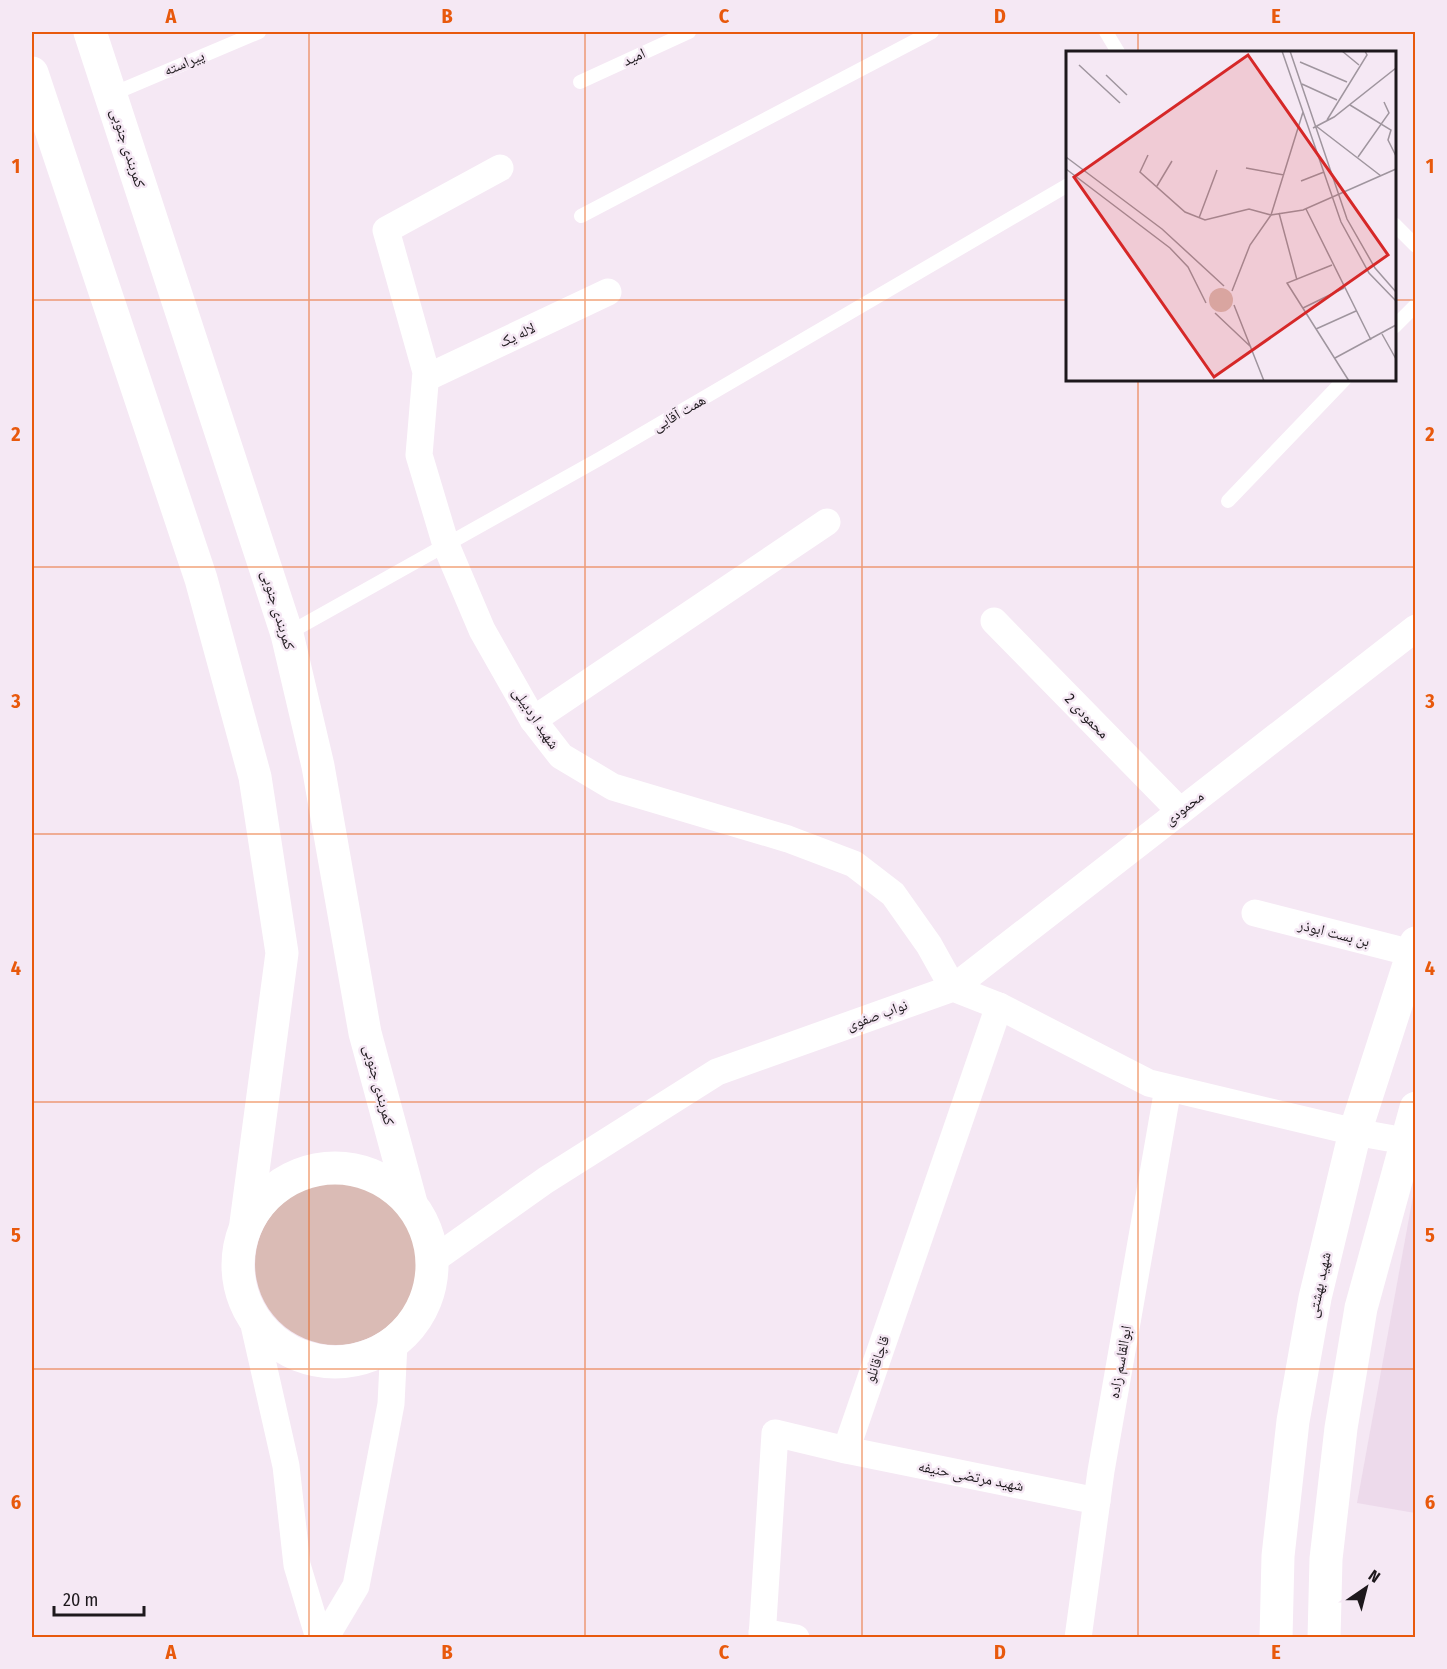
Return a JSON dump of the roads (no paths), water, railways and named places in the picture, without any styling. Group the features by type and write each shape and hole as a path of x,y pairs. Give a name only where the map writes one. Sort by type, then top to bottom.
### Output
{"main road":[{"name":"کمربندی جنوبی","path":"90,32 287,634 318,766 365,1033 411,1203"},
{"path":"32,73 201,579 255,777 282,953 246,1223 238,1254 240,1287 252,1316 274,1340 302,1356 334,1362 366,1358 394,1343 416,1320 430,1290 433,1260 426,1230 411,1203 386,1181 356,1169 323,1168 292,1177 265,1196 246,1223"},
{"name":"شهید بهشتی","path":"1276,1638 1278,1556 1293,1421 1315,1298 1355,1132 1414,948"},
{"path":"1324,1638 1326,1559 1341,1428 1361,1308 1411,1142 1416,1108"}],"street":[{"name":"شهید اردبیلی","path":"500,168 386,230 426,372 420,455 446,545 482,630 533,720 561,756 613,787 788,839 854,864 893,894 929,945 953,988"},
{"name":"لاله یک","path":"426,378 608,292"},
{"path":"533,720 827,522"},
{"name":"محمودی 2","path":"994,621 1180,811"},
{"name":"محمودی","path":"953,988 1416,628"},
{"name":"بن بست ابوذر","path":"1255,913 1414,948"},
{"path":"953,988 999,1006 1149,1083 1355,1132 1411,1142"},
{"name":"نواب صفوی","path":"433,1260 546,1180 717,1072 953,988"},
{"name":"قاچاقانلو","path":"846,1450 999,1006"},
{"name":"ابوالقاسم زاده","path":"1078,1638 1097,1501 1168,1088"},
{"path":"252,1316 286,1466 297,1565 319,1638"},
{"path":"325,1638 356,1586 391,1404 394,1343"},
{"path":"796,1638 762,1635 775,1433 846,1450"},
{"name":"شهید مرتضی حنیفه","path":"846,1450 1097,1501"}],"lane":[{"name":"پیراسته","path":"110,95 259,32"},
{"name":"امید","path":"580,82 689,32"},
{"path":"580,216 932,32"},
{"path":"1106,32 1117,51"},
{"name":"همت آقایی","path":"287,634 601,458 1066,186"},
{"path":"1396,225 1416,246"},
{"path":"1396,326 1416,305"},
{"path":"1228,501 1343,381"}]}
